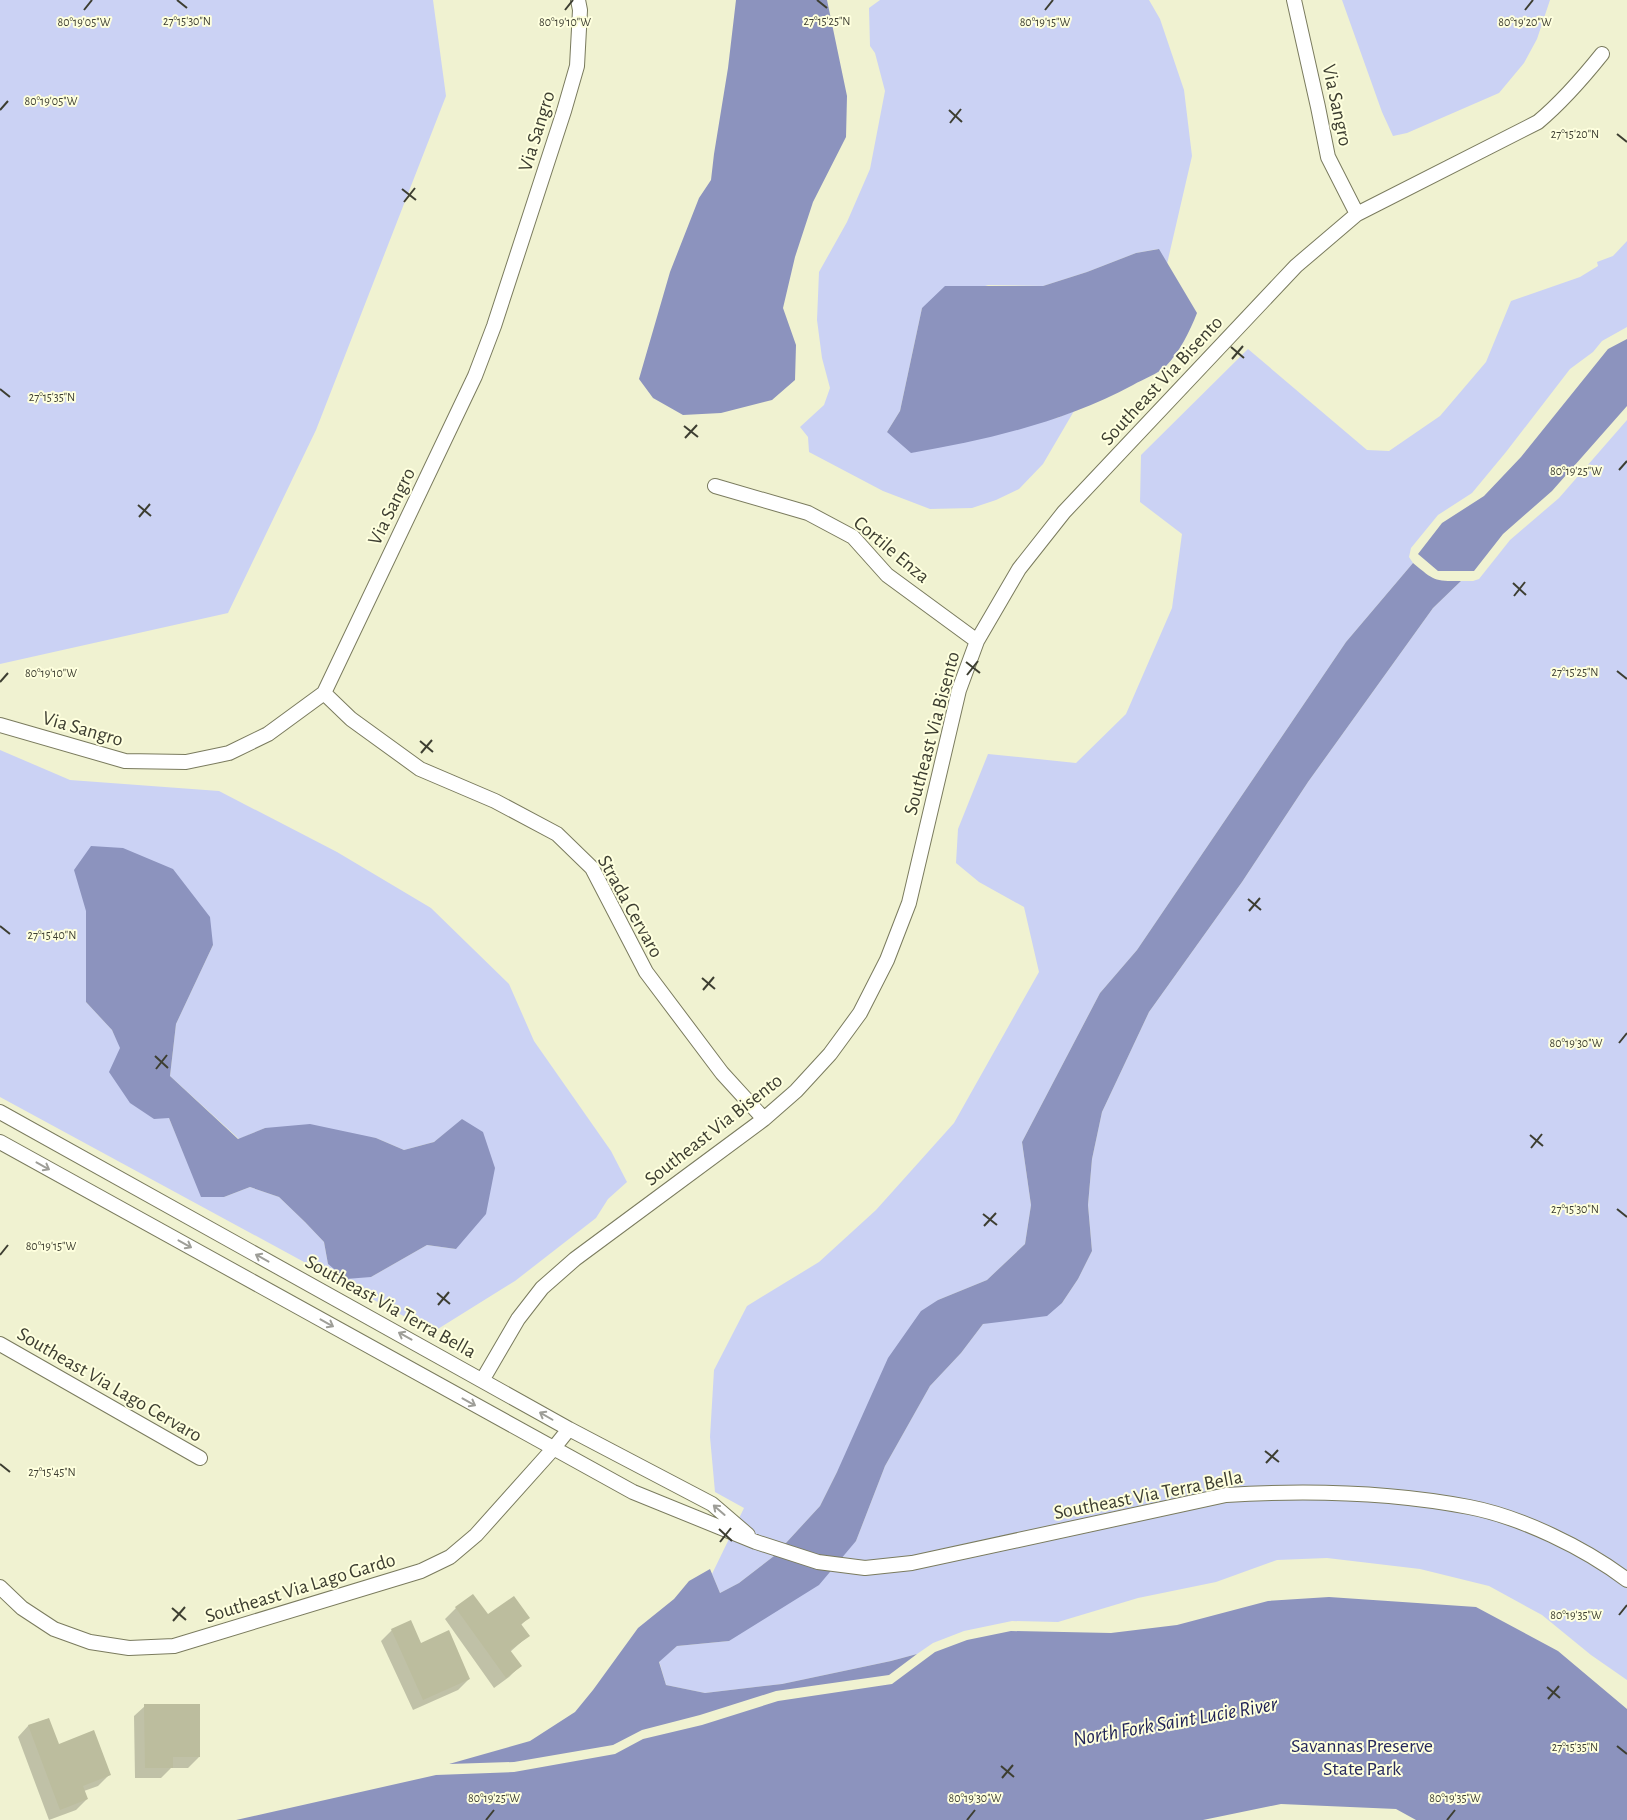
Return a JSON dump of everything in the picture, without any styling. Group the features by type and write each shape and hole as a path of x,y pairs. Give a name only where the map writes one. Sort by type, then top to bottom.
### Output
{"street":[{"name":"Via Sangro","path":"0,724 125,761 186,762 229,753 268,734 324,694 475,376 494,326 577,66 580,10 578,0"},
{"name":"Via Sangro","path":"1294,0 1328,157 1357,214"},
{"name":"Southeast Via Bisento","path":"483,1379 518,1319 542,1288 575,1259 764,1119 796,1091 830,1054 860,1013 887,960 909,903 959,690 977,641 1019,569 1064,512 1296,266 1357,214 1538,122 1562,102 1602,54"},
{"name":"Cortile Enza","path":"715,486 808,513 853,537 887,575 977,641"},
{"name":"Strada Cervaro","path":"324,694 351,719 420,769 495,801 556,834 592,868 646,972 722,1073 764,1119"},
{"name":"Southeast Via Terra Bella","path":"0,1112 569,1428 712,1504 756,1542"},
{"name":"Southeast Via Terra Bella","path":"0,1142 633,1492 756,1542 818,1562 865,1568 912,1563 1226,1495 1327,1492 1404,1498 1470,1507 1518,1521 1566,1543 1627,1580"},
{"name":"Southeast Via Lago Cervaro","path":"0,1344 200,1458"},
{"name":"Southeast Via Lago Gardo","path":"0,1588 22,1608 54,1629 90,1642 129,1648 174,1646 421,1571 450,1557 476,1535 553,1449 569,1428"}],"shaded area":[{"path":"0,0 433,0 446,96 316,430 228,613 0,664"},
{"path":"880,0 1149,0 1160,19 1184,90 1192,156 1167,264 1158,249 1136,253 1087,272 1043,286 988,285 922,308 900,411 887,432 1057,418 1074,411 1043,464 1019,489 996,500 972,508 930,509 883,491 809,452 808,437 800,427 824,405 830,388 822,358 817,320 819,272 847,222 870,169 885,91 875,53 870,46 869,8"},
{"path":"1342,0 1550,0 1537,39 1524,63 1499,93 1407,133 1393,136 1382,112"},
{"path":"1627,241 1627,327 1602,341 1593,352 1570,369 1472,493 1438,515 1411,548 1409,557 1413,563 1346,642 1137,950 1100,993 1022,1142 1031,1205 1025,1244 987,1280 938,1300 837,1472 820,1506 774,1556 739,1583 720,1593 712,1574 744,1508 715,1492 710,1437 714,1370 747,1306 819,1262 876,1210 954,1123 1039,972 1024,907 979,882 956,863 958,829 988,754 1076,763 1126,714 1172,608 1182,534 1140,502 1141,455 1248,349 1367,450 1389,451 1440,416 1486,362 1511,301 1580,277 1598,266 1597,262 1613,256"},
{"path":"1627,420 1627,1680 1591,1655 1542,1615 1489,1586 1420,1569 1327,1558 1277,1560 1216,1582 1138,1598 1058,1622 1012,1621 964,1631 933,1643 917,1654 782,1684 705,1693 666,1685 659,1661 677,1646 729,1641 856,1541 885,1466 930,1386 961,1353 983,1324 1062,1303 1078,1279 1092,1251 1088,1205 1092,1159 1102,1112 1149,1012 1242,882 1308,782 1433,608 1461,581 1479,579 1510,540 1559,498"},
{"path":"0,750 70,780 219,791 337,852 431,908 509,984 534,1041 611,1151 627,1182 608,1199 596,1218 515,1281 433,1332 0,1097","holes":["86,911 213,945 176,1024 170,1076 239,1139 265,1128 376,1138 404,1150 434,1142 463,1119 456,1249 427,1245 371,1277 328,1264 324,1242 279,1197 250,1187 224,1197 202,1197 169,1118 121,1048 112,1030 86,1002"]}],"water":[{"path":"736,0 827,0 847,96 846,137 813,202 795,257 783,308 796,345 795,380 772,400 721,413 683,415 653,398 639,379 670,272 699,198 711,180"},
{"path":"1159,249 1197,313 1180,348 1171,361 1159,372 1080,409 996,436 911,453 887,432 900,411 922,308 945,286 1043,286 1087,272 1136,253"},
{"path":"1627,339 1627,406 1552,491 1503,534 1474,571 1438,571 1418,554 1442,523 1484,496 1521,457 1608,349"},
{"path":"1413,563 1435,579 1461,581 1433,608 1308,782 1242,882 1149,1012 1102,1112 1092,1159 1088,1205 1092,1251 1078,1279 1062,1303 1047,1316 983,1324 961,1353 930,1386 885,1466 856,1541 819,1585 729,1641 677,1646 659,1662 666,1685 705,1693 782,1684 917,1654 889,1675 776,1691 700,1715 642,1730 613,1745 514,1762 449,1764 530,1741 575,1712 638,1628 674,1599 689,1581 710,1569 720,1593 739,1583 774,1556 820,1506 888,1358 921,1311 938,1300 987,1280 1025,1244 1031,1205 1022,1142 1100,993 1137,950 1346,642"},
{"path":"91,846 123,848 173,869 210,917 213,945 176,1024 170,1076 238,1139 265,1128 310,1124 376,1138 404,1150 434,1142 462,1119 483,1132 495,1168 486,1214 456,1249 427,1245 371,1277 346,1279 328,1264 324,1242 279,1197 250,1187 224,1197 201,1197 169,1118 154,1119 130,1103 109,1072 120,1048 112,1030 86,1002 86,911 74,870"},
{"name":"North Fork Saint Lucie River","path":"1329,1597 1476,1607 1558,1651 1627,1709 1627,1820 1416,1820 1396,1809 1281,1804 1203,1820 236,1820 436,1775 514,1772 615,1754 643,1739 702,1725 778,1701 892,1684 935,1652 967,1640 1011,1631 1111,1633 1177,1625 1268,1601"}],"building":[{"path":"473,1594 488,1614 514,1596 530,1618 521,1624 530,1636 510,1650 522,1666 506,1678 455,1607"},
{"path":"411,1620 421,1643 449,1630 470,1679 423,1700 391,1629"},
{"path":"144,1704 200,1704 200,1757 173,1757 173,1768 145,1768"},
{"path":"49,1718 59,1744 94,1730 111,1775 83,1786 88,1799 60,1810 28,1725"}],"park label":[{"name":"Savannas Preserve State Park","path":"1362,1756"}]}
